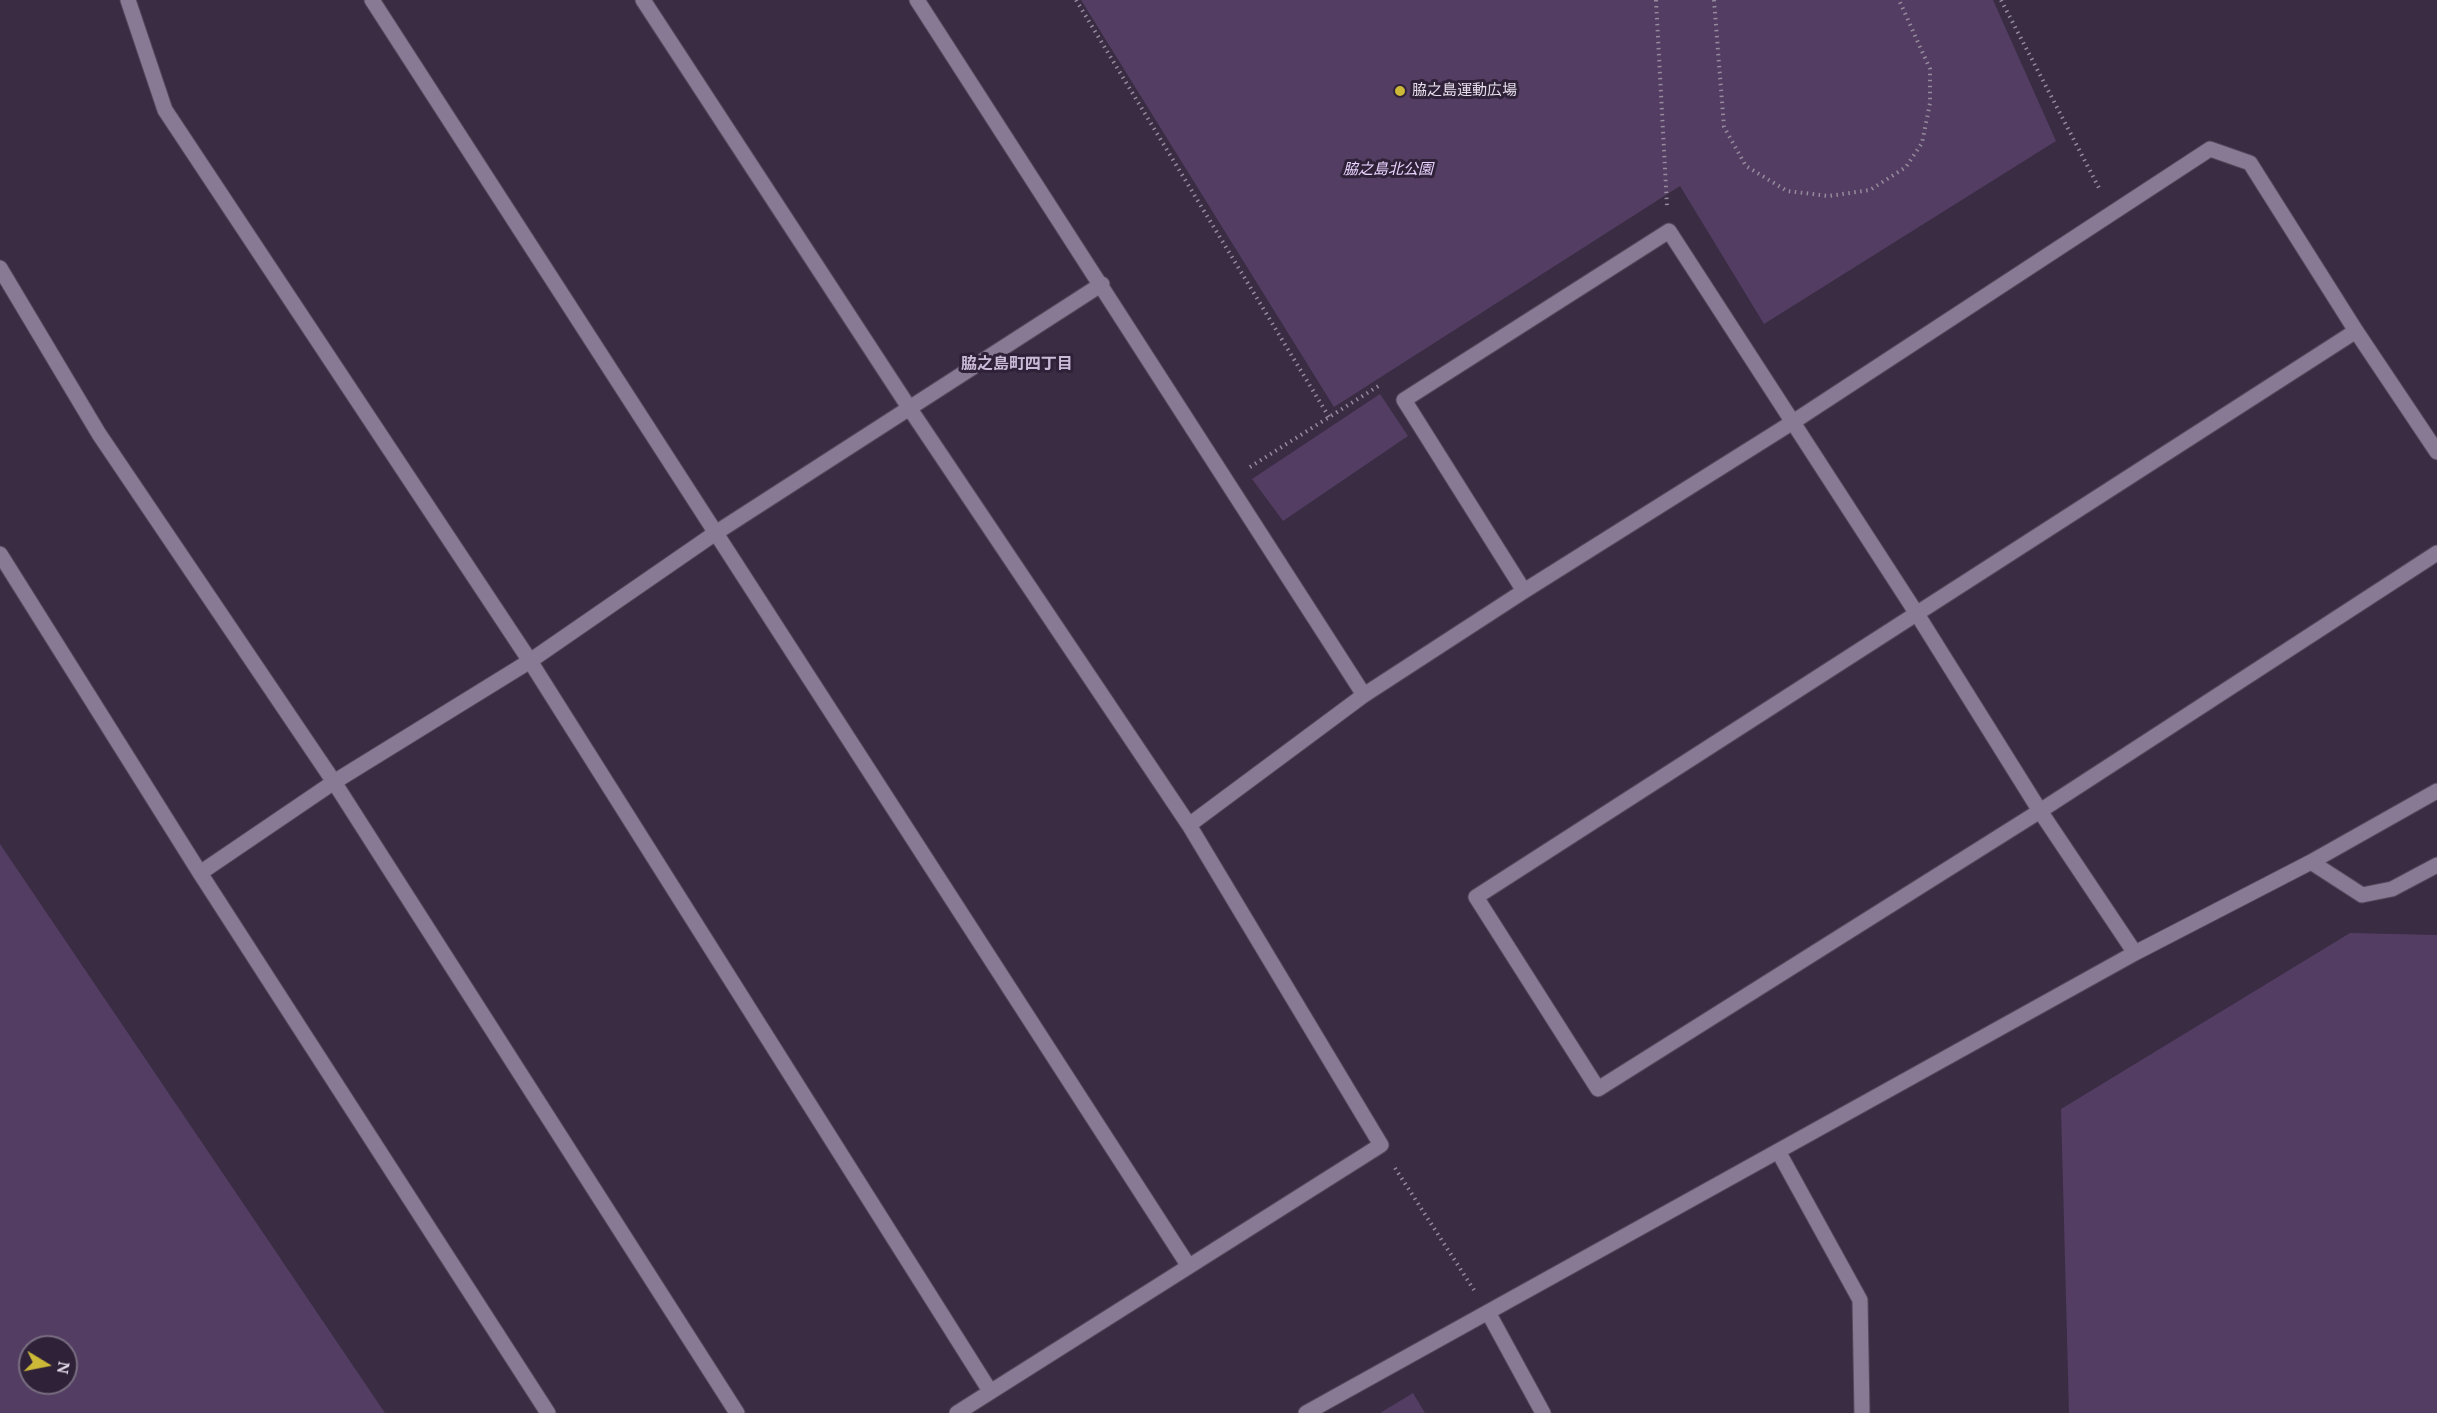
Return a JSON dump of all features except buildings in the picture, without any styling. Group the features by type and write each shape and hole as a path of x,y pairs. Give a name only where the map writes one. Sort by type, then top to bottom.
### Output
{"street":[{"path":"128,0 165,110 530,661 990,1391"},
{"path":"372,0 714,534 1188,1264"},
{"path":"643,0 910,409 1190,825 1380,1144 957,1413"},
{"path":"917,0 1102,284 1364,695"},
{"path":"1190,825 1364,695 1524,591 1794,422 2210,150 2250,163 2356,331 2437,452"},
{"path":"1524,591 1404,400 1669,231 1917,614 2040,811 2135,953"},
{"path":"0,268 99,434 334,782 737,1413"},
{"path":"200,873 334,782 530,661 714,534 1102,284"},
{"path":"2356,331 1476,897 1598,1089 2040,811 2437,553"},
{"path":"0,554 200,873 548,1413"},
{"path":"1306,1413 1489,1314 2135,953 2311,862 2437,790"},
{"path":"2311,862 2362,895 2392,889 2437,865"},
{"path":"1778,1151 1860,1300 1862,1413"},
{"path":"1489,1314 1543,1413"}],"path":[{"path":"1076,0 1329,417"},
{"path":"1656,0 1669,231"},
{"path":"1714,0 1724,128 1746,166 1787,191 1829,196 1870,190 1906,167 1922,143 1930,103 1930,69 1899,0"},
{"path":"2001,0 2112,213"},
{"path":"1227,482 1391,378 1404,400"},
{"path":"1380,1144 1489,1314"}],"green space":[{"name":"脇之島北公園","path":"1081,0 1993,0 2056,141 1764,324 1680,186 1334,407"},
{"path":"1380,394 1408,436 1283,521 1252,479"},
{"path":"0,844 385,1413 0,1413"},
{"path":"2350,933 2437,935 2437,1413 2069,1413 2061,1109"},
{"path":"1413,1393 1425,1413 1380,1413"}],"place":[{"name":"脇之島運動広場","path":"1400,91"}],"district":[{"name":"脇之島町四丁目","path":"1017,364"}]}
